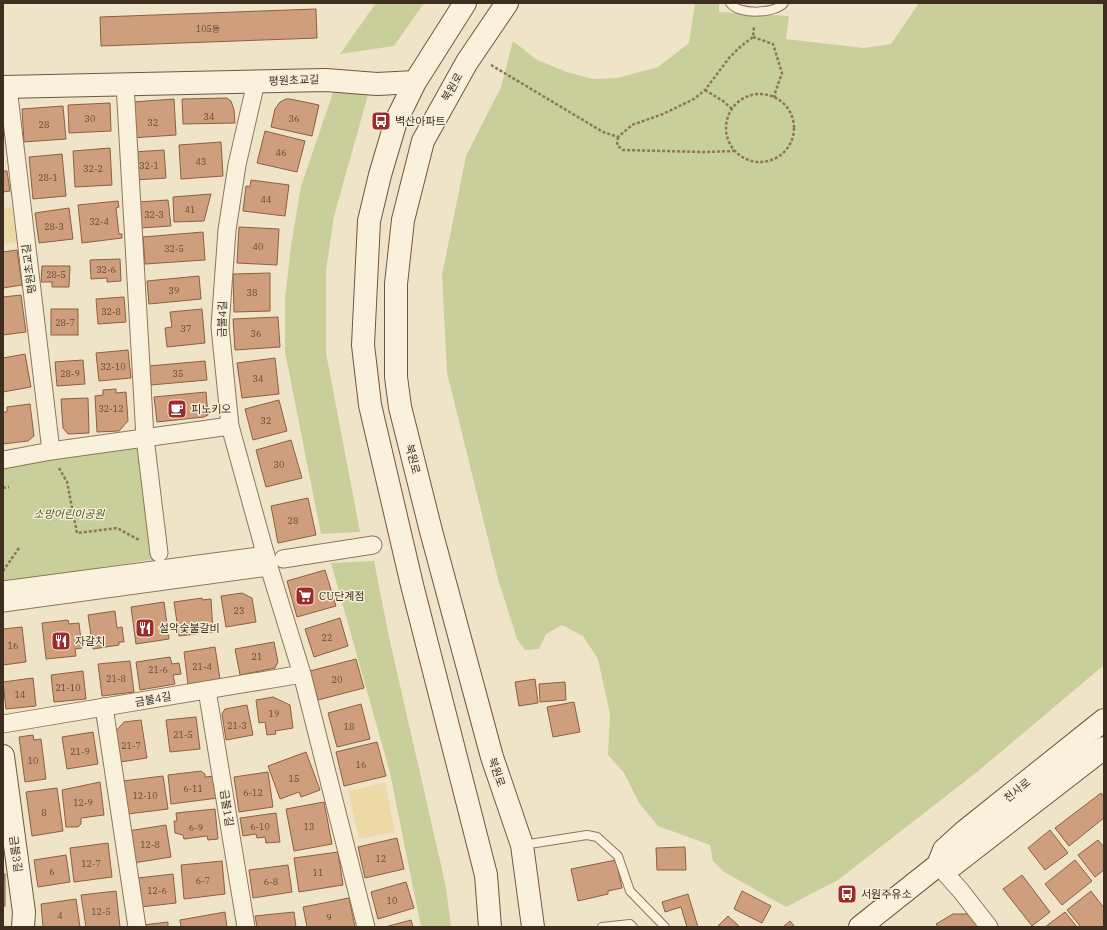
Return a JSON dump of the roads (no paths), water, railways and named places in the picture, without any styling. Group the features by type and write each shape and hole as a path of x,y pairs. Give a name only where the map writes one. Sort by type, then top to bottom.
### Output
{"street":[{"path":"465,3 415,82 396,121 380,175 369,221 363,345 370,405 412,585 486,875 490,927"},
{"name":"북원로","path":"507,3 467,62 423,141 402,220 396,284 395,350 396,377 400,407 431,531 492,757 522,845 533,927"},
{"name":"평원초교길","path":"51,451 6,87 326,80 378,84 415,82"},
{"name":"금불4길","path":"256,82 236,165 227,230 220,326 230,426 267,561 302,674 366,927"},
{"path":"125,84 145,438 159,553"},
{"path":"3,460 51,451 230,426"},
{"path":"283,559 373,545"},
{"path":"3,590 267,561"},
{"path":"3,604 267,561"},
{"name":"금불4길","path":"3,724 302,674"},
{"name":"금불1길","path":"208,690 246,927"},
{"path":"104,707 137,927"},
{"name":"천사로","path":"860,927 938,866 944,850 1104,720"},
{"name":"천사로","path":"938,866 953,865 1104,748"},
{"name":"금불3길","path":"3,756 24,912 23,927"},
{"path":"938,866 961,891 989,927"}],"lane":[{"path":"730,3 737,9 770,12 777,9 784,3"},
{"path":"522,845 587,835 597,837 618,856 630,891 665,927"},
{"path":"602,927 630,924 633,927"}],"place":[{"name":"벽산아파트","path":"381,121"},
{"name":"피노키오","path":"177,409"},
{"name":"CU단계점","path":"305,596"},
{"name":"설악숯불갈비","path":"145,628"},
{"name":"자갈치","path":"61,641"},
{"name":"서원주유소","path":"847,894"}],"park label":[{"name":"소망어린이공원","path":"69,514"}]}
